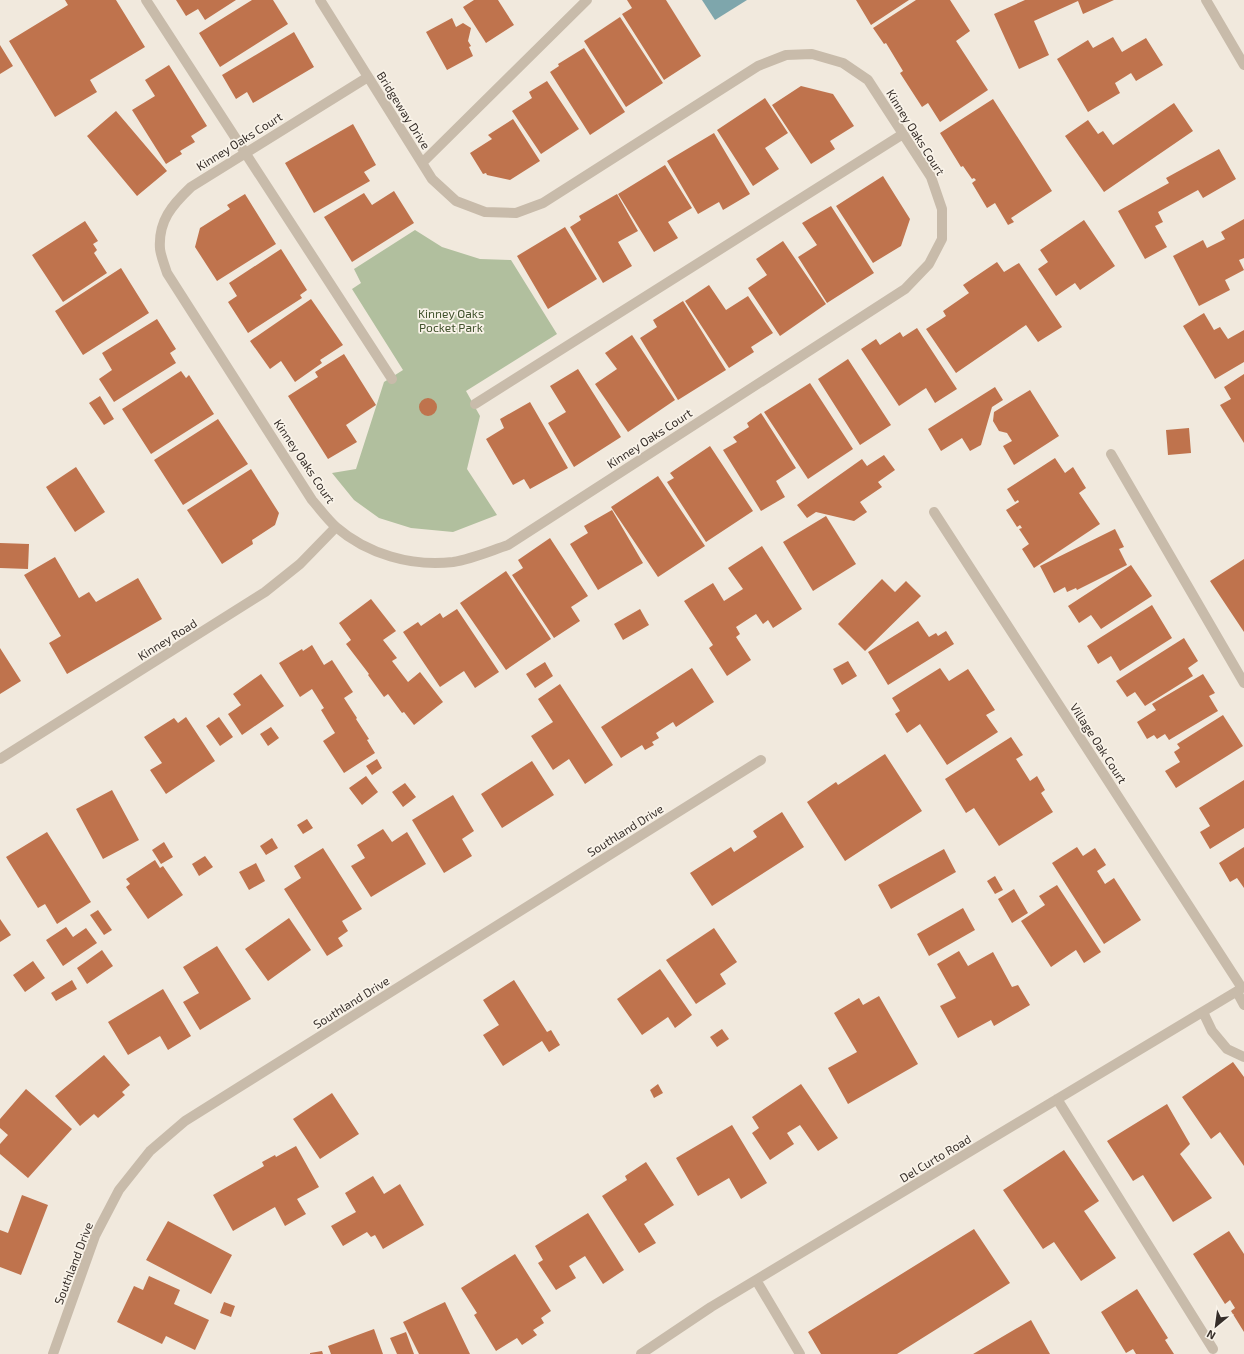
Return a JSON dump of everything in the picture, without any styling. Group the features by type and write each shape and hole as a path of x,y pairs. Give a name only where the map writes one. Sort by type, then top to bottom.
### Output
{"street":[{"path":"146,0 392,379"},
{"name":"Bridgeway Drive","path":"320,0 432,179 456,201 485,212"},
{"path":"422,163 587,0"},
{"path":"1206,0 1244,65"},
{"name":"Kinney Oaks Court","path":"368,77 191,187 173,203 162,224 160,249 167,273 312,500 336,527 362,545 389,556 420,563 453,562 478,556 508,545 905,289 929,264 942,240 942,209 931,177 868,80 843,63 812,54 786,55 758,66 543,203 516,213 485,212"},
{"path":"475,404 903,134"},
{"path":"1111,454 1244,683"},
{"name":"Village Oak Court","path":"934,512 1241,989 1244,1005"},
{"name":"Kinney Road","path":"0,759 265,592 300,564 336,527"},
{"name":"Southland Drive","path":"54,1354 95,1236 119,1190 150,1150 185,1121 761,760"},
{"name":"Del Curto Road","path":"641,1354 711,1307 1241,989"},
{"path":"1203,1012 1212,1031 1227,1049 1244,1057"},
{"path":"1057,1100 1213,1349"},
{"path":"756,1280 800,1354"}],"green space":[{"name":"Kinney Oaks Pocket Park","path":"415,230 442,247 480,259 511,260 557,334 466,391 480,416 467,469 497,515 453,532 411,528 379,518 354,500 332,473 356,469 384,382 403,370 352,289 361,283 354,269"}],"water":[{"path":"702,0 747,0 715,20"}],"building":[{"path":"65,0 116,0 145,47 90,80 97,92 55,117 9,41 68,5"},
{"path":"176,0 236,0 205,20 198,9 186,16"},
{"path":"252,0 273,0 288,24 220,67 199,33"},
{"path":"474,0 498,0 514,25 486,43 463,7"},
{"path":"627,0 666,0 701,56 664,80 622,14 632,8"},
{"path":"856,0 909,0 871,25"},
{"path":"916,0 950,0 970,31 956,41 988,90 940,122 928,103 922,107 900,73 903,71 886,43 884,44 873,28"},
{"path":"1025,0 1114,0 1083,14 1078,1 1034,21 1049,55 1019,69 994,14"},
{"path":"620,17 663,83 626,107 584,41"},
{"path":"452,18 456,27 463,23 471,28 468,41 471,46 469,47 473,56 447,70 426,32"},
{"path":"294,32 314,67 253,103 247,92 236,99 222,75"},
{"path":"1113,37 1122,52 1146,38 1163,65 1136,81 1131,73 1115,83 1120,93 1088,112 1057,59 1088,40 1093,48"},
{"path":"0,45 13,66 0,74"},
{"path":"584,48 625,112 590,135 550,72 559,66 558,64"},
{"path":"169,65 207,126 191,136 195,142 180,151 182,154 166,164 132,110 155,96 145,80"},
{"path":"547,81 579,129 541,154 512,111 532,98 529,92"},
{"path":"801,86 833,94 854,126 830,141 835,149 811,164 772,105"},
{"path":"765,98 788,133 765,148 779,169 753,186 717,130"},
{"path":"993,99 1052,191 1011,218 1014,222 1008,225 995,203 987,208 972,183 976,180 974,178 972,179 963,166 961,167 940,133"},
{"path":"1174,103 1193,131 1104,192 1065,136 1088,120 1098,134 1103,131 1113,145"},
{"path":"116,111 167,171 137,196 87,136"},
{"path":"513,119 540,161 510,180 487,175 486,173 483,174 470,153 492,139 488,135"},
{"path":"353,124 376,165 364,172 370,181 314,213 285,163"},
{"path":"714,133 750,194 723,210 719,202 698,214 667,161"},
{"path":"1219,149 1236,179 1203,198 1198,190 1158,212 1163,222 1155,226 1167,247 1145,259 1118,211 1169,183 1166,178"},
{"path":"665,165 692,208 668,222 678,238 654,252 618,194"},
{"path":"883,176 910,219 901,246 873,263 836,206"},
{"path":"394,191 414,223 352,262 324,217 364,193 372,205"},
{"path":"245,194 276,244 217,281 195,247 200,228 230,209 227,205"},
{"path":"617,194 638,231 618,242 632,266 603,283 570,227 581,220 579,216"},
{"path":"831,206 874,273 827,303 798,257 817,245 802,223"},
{"path":"1244,219 1244,258 1239,260 1244,270 1225,280 1230,290 1199,306 1173,256 1203,240 1207,248 1225,239 1221,232"},
{"path":"1084,220 1115,266 1080,290 1075,283 1056,296 1038,269 1048,262 1040,250"},
{"path":"85,221 98,241 93,244 97,250 94,253 107,273 63,302 32,255"},
{"path":"565,227 597,279 548,309 517,256"},
{"path":"783,241 826,304 780,336 748,288 767,275 756,259"},
{"path":"281,249 307,290 300,295 302,298 248,333 228,302 237,296 229,283"},
{"path":"997,262 1004,272 1019,263 1062,327 1038,342 1026,325 956,373 926,329 946,316 943,311 969,293 963,285"},
{"path":"121,268 149,313 83,355 55,311"},
{"path":"709,285 726,310 748,296 773,333 751,347 754,352 729,368 685,301"},
{"path":"311,299 343,345 320,360 322,363 295,382 281,361 270,369 250,341"},
{"path":"683,301 726,370 678,400 640,338 657,327 653,320"},
{"path":"1204,313 1214,330 1220,327 1228,339 1244,330 1244,362 1215,379 1183,326"},
{"path":"157,319 176,349 170,353 176,363 114,402 99,379 112,370 102,353"},
{"path":"917,328 957,389 935,403 926,388 899,406 861,349 876,339 880,345 900,332 903,337"},
{"path":"632,335 675,400 628,432 595,384 617,369 605,353"},
{"path":"344,354 376,405 346,425 357,442 328,459 288,396 318,377 315,372"},
{"path":"848,359 891,425 860,445 818,379"},
{"path":"578,369 621,437 574,467 548,423 566,412 550,386"},
{"path":"181,371 186,378 189,375 214,414 151,454 122,409"},
{"path":"1244,374 1244,443 1220,405 1231,399 1224,387"},
{"path":"810,383 853,449 808,479 764,412"},
{"path":"995,387 1003,400 992,407 981,445 970,451 962,438 941,451 928,429"},
{"path":"1030,390 1059,436 1014,465 1003,446 1012,441 1007,433 999,431 993,421 994,412"},
{"path":"100,396 114,419 104,425 89,403"},
{"path":"428,398 434,401 437,407 434,413 428,416 422,413 419,407 422,401"},
{"path":"530,402 568,468 530,489 524,479 513,485 486,439 504,428 500,419"},
{"path":"761,413 796,468 776,481 785,497 761,511 723,450 737,442 733,437 749,427 747,423"},
{"path":"218,419 248,464 183,505 154,460"},
{"path":"1189,428 1191,453 1168,455 1166,430"},
{"path":"710,446 753,511 706,542 667,482 674,478 670,473"},
{"path":"884,455 895,470 878,482 882,487 860,502 867,512 854,521 816,512 807,518 797,505 862,459 867,466"},
{"path":"1055,458 1065,473 1073,467 1086,488 1079,493 1100,524 1034,568 1022,549 1029,544 1019,529 1022,528 1020,525 1017,527 1006,510 1019,502 1018,500 1015,502 1007,489"},
{"path":"76,467 105,512 75,532 46,487"},
{"path":"251,469 279,513 275,525 252,540 253,544 222,564 187,510"},
{"path":"658,476 705,546 658,577 611,507"},
{"path":"612,510 643,563 598,590 570,544 588,533 584,526"},
{"path":"826,516 856,564 813,591 783,542"},
{"path":"1115,529 1124,547 1119,549 1127,565 1077,590 1076,588 1067,592 1065,587 1054,593 1040,566"},
{"path":"550,538 588,596 571,607 580,621 554,638 512,575 523,568 518,560"},
{"path":"0,543 29,544 28,569 0,568"},
{"path":"762,546 802,609 773,628 768,620 763,624 756,614 736,627 740,634 736,637 751,660 727,676 709,648 713,645 684,601 713,583 724,601 743,589 728,568"},
{"path":"55,557 79,598 89,592 96,602 138,578 162,619 67,674 49,643 61,636 24,575"},
{"path":"1244,559 1244,632 1210,581"},
{"path":"1131,565 1152,596 1101,629 1091,615 1079,623 1068,606"},
{"path":"506,571 551,639 506,670 460,603"},
{"path":"882,579 895,592 906,581 921,596 865,651 838,624"},
{"path":"371,599 396,631 383,640 397,658 392,661 408,682 420,672 443,702 414,725 404,712 402,713 388,694 384,697 368,675 369,674 346,644 351,640 339,623"},
{"path":"1152,605 1172,638 1120,671 1111,656 1098,664 1087,646"},
{"path":"457,609 499,672 475,688 464,671 440,687 403,632 418,622 421,626 440,613 443,618"},
{"path":"640,609 649,625 623,640 614,624"},
{"path":"918,621 929,637 936,633 938,636 946,631 954,644 888,685 868,652"},
{"path":"1184,638 1198,661 1188,668 1193,676 1145,706 1135,692 1127,697 1116,681"},
{"path":"312,645 324,665 332,660 353,692 344,698 369,739 367,740 375,753 344,773 323,741 335,733 321,710 324,708 312,689 300,697 279,663 302,649 303,651"},
{"path":"0,648 21,681 0,694"},
{"path":"848,661 857,676 842,685 833,669"},
{"path":"545,662 553,676 535,688 526,674"},
{"path":"692,668 714,702 676,727 673,722 656,733 659,738 652,742 654,745 645,750 642,745 621,758 601,727"},
{"path":"940,668 949,681 968,669 995,710 986,715 998,732 947,765 920,724 907,733 895,714 900,711 892,698"},
{"path":"261,674 284,706 242,735 228,714 241,705 233,694"},
{"path":"1203,674 1215,693 1209,696 1218,711 1169,740 1165,734 1157,739 1154,735 1147,739 1137,722 1156,710 1152,704"},
{"path":"560,684 613,765 585,784 569,759 553,770 531,736 553,722 538,699"},
{"path":"1223,715 1243,746 1176,788 1165,771 1180,762 1174,752 1180,748 1177,744"},
{"path":"186,717 215,761 166,794 150,770 162,763 144,737 174,718 178,723"},
{"path":"219,717 233,737 220,746 206,726"},
{"path":"271,727 279,738 268,746 260,734"},
{"path":"1011,737 1023,755 1016,759 1030,781 1037,776 1045,790 1041,793 1053,812 999,846 974,808 966,813 945,779"},
{"path":"885,754 922,811 845,861 807,802 836,782 838,785"},
{"path":"377,759 382,768 372,775 366,766"},
{"path":"532,761 554,795 502,828 481,794"},
{"path":"366,776 378,792 362,805 349,788"},
{"path":"1244,780 1244,828 1210,849 1200,832 1210,826 1199,808"},
{"path":"405,783 416,797 403,807 392,792"},
{"path":"112,790 139,840 103,859 76,809"},
{"path":"453,795 474,831 462,839 472,856 444,873 412,820"},
{"path":"782,812 804,847 712,906 690,873 731,847 734,852 757,837 753,831"},
{"path":"307,819 313,828 303,834 297,825"},
{"path":"383,829 392,842 407,832 426,864 371,897 351,866 365,858 357,845"},
{"path":"47,832 91,902 57,924 45,904 38,908 6,857"},
{"path":"272,838 278,848 266,855 260,846"},
{"path":"164,842 173,857 161,864 152,850"},
{"path":"1077,847 1083,856 1095,848 1106,865 1097,871 1105,884 1114,878 1141,920 1104,944 1052,863"},
{"path":"1244,847 1244,888 1237,878 1230,882 1219,863"},
{"path":"323,848 362,909 342,921 348,931 338,938 343,946 327,956 284,889 301,878 294,866"},
{"path":"944,849 956,872 891,909 878,885"},
{"path":"205,856 213,867 199,876 192,864"},
{"path":"155,860 160,868 163,866 183,895 148,919 126,887 130,884 126,879"},
{"path":"256,863 265,881 249,890 239,872"},
{"path":"995,876 1003,890 995,894 987,881"},
{"path":"1057,885 1101,952 1084,963 1076,950 1051,967 1021,921 1045,905 1039,896"},
{"path":"1014,889 1028,913 1012,923 998,899"},
{"path":"963,908 975,930 929,956 917,934"},
{"path":"98,910 112,930 104,935 90,915"},
{"path":"289,918 311,950 268,981 245,949"},
{"path":"0,919 11,935 0,942"},
{"path":"66,927 73,937 86,928 97,943 63,966 46,940"},
{"path":"714,928 737,962 720,974 726,984 696,1004 666,960"},
{"path":"217,946 251,999 200,1030 183,1002 199,993 183,967"},
{"path":"102,950 113,966 87,984 77,968"},
{"path":"959,951 968,966 993,952 1012,987 1018,985 1030,1005 994,1026 991,1020 958,1038 940,1006 956,998 937,964"},
{"path":"33,961 45,978 25,992 13,975"},
{"path":"660,969 692,1015 675,1028 668,1017 642,1035 617,999"},
{"path":"72,980 77,989 56,1001 51,993"},
{"path":"514,980 547,1032 551,1030 560,1045 549,1052 542,1041 503,1066 483,1035 499,1025 483,1000"},
{"path":"163,989 191,1036 168,1050 160,1036 128,1055 108,1022"},
{"path":"879,996 918,1064 848,1104 828,1068 857,1052 834,1013 859,998 863,1005"},
{"path":"722,1029 729,1039 717,1047 710,1037"},
{"path":"104,1055 130,1085 122,1092 125,1095 98,1118 94,1114 80,1126 55,1096"},
{"path":"1233,1062 1244,1077 1244,1166 1220,1132 1211,1139 1182,1097"},
{"path":"658,1084 663,1093 654,1098 650,1090"},
{"path":"801,1084 838,1138 818,1151 800,1125 787,1133 794,1144 770,1160 752,1133 759,1128 752,1117"},
{"path":"26,1089 72,1129 28,1178 0,1154 0,1144 8,1135 0,1128 0,1119"},
{"path":"332,1093 359,1134 320,1159 293,1119"},
{"path":"1167,1104 1190,1144 1180,1154 1212,1198 1173,1222 1143,1175 1133,1181 1107,1141"},
{"path":"732,1125 767,1183 741,1199 729,1178 698,1196 676,1158"},
{"path":"296,1146 319,1187 297,1199 306,1214 285,1226 275,1207 233,1231 213,1195 264,1166 262,1162 275,1155 276,1157"},
{"path":"1064,1150 1099,1201 1084,1211 1116,1258 1081,1281 1054,1242 1043,1249 1003,1190"},
{"path":"646,1162 674,1205 644,1224 656,1243 639,1253 602,1196 627,1180 625,1176"},
{"path":"373,1176 384,1194 400,1184 424,1225 383,1249 375,1235 371,1237 367,1232 343,1246 331,1226 356,1212 345,1193"},
{"path":"22,1195 48,1205 21,1275 0,1267 0,1230 8,1233"},
{"path":"588,1213 624,1270 603,1284 585,1256 569,1266 576,1278 556,1290 538,1263 543,1260 535,1246"},
{"path":"168,1221 232,1255 211,1294 146,1260"},
{"path":"974,1229 1010,1283 897,1354 821,1354 808,1332"},
{"path":"1229,1231 1244,1254 1244,1332 1231,1311 1235,1308 1230,1300 1225,1304 1193,1254"},
{"path":"515,1254 551,1311 541,1318 544,1323 533,1330 537,1335 522,1345 517,1338 496,1351 474,1315 477,1313 461,1288"},
{"path":"149,1276 180,1290 174,1304 209,1320 195,1350 166,1336 162,1344 117,1322 134,1286 143,1290"},
{"path":"1137,1289 1168,1338 1165,1340 1174,1354 1136,1354 1133,1349 1126,1353 1101,1312"},
{"path":"224,1302 235,1306 231,1317 220,1313"},
{"path":"445,1302 470,1354 419,1354 403,1322"},
{"path":"1031,1320 1050,1354 973,1354"},
{"path":"374,1329 383,1354 331,1354 328,1346"},
{"path":"406,1332 414,1354 397,1354 390,1338"},
{"path":"322,1351 323,1354 310,1354 310,1353"}]}
